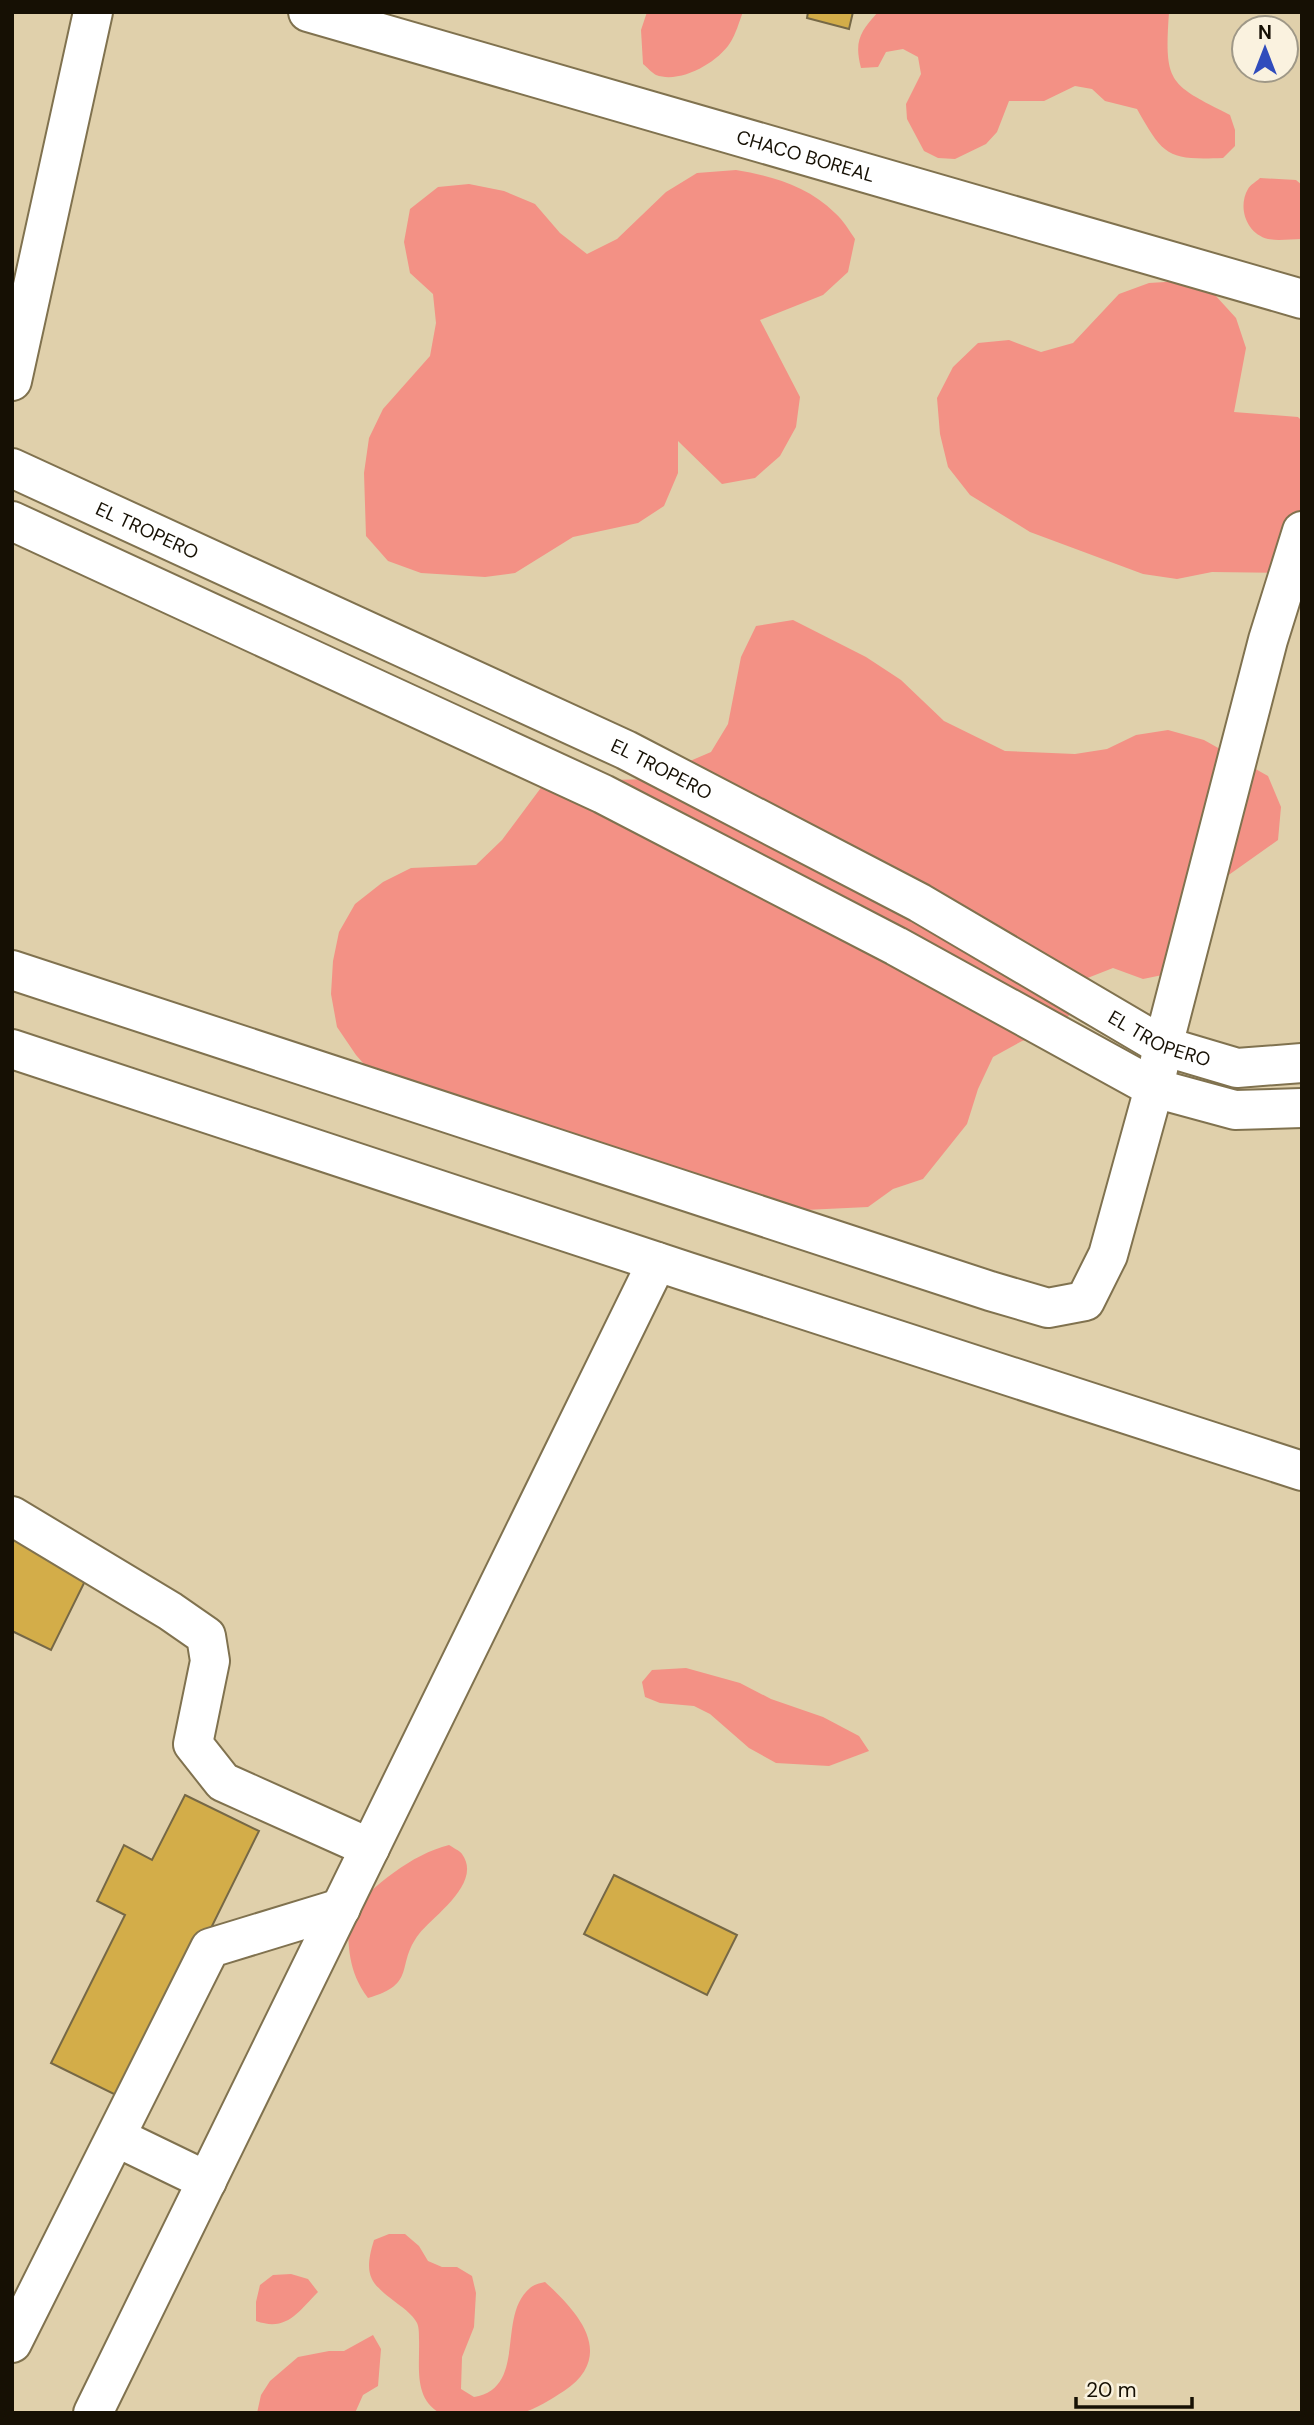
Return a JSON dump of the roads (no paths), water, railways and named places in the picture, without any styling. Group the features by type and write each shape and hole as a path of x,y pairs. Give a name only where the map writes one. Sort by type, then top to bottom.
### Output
{"street":[{"path":"12,381 93,12"},
{"name":"CHACO BOREAL","path":"309,12 1302,299"},
{"name":"EL TROPERO","path":"12,468 626,750 920,903 1163,1046 1237,1068 1302,1063"},
{"path":"12,521 603,793 884,940 1154,1087 1235,1110 1302,1108"},
{"path":"12,970 1048,1308 1085,1301 1108,1255 1154,1087 1268,640 1302,531"},
{"path":"12,1049 1302,1471"},
{"path":"93,2413 657,1262"},
{"path":"12,1516 170,1611 206,1636 210,1661 193,1744 223,1782 370,1848"},
{"path":"12,2343 210,1948 341,1908"},
{"path":"116,2137 207,2180"}]}
